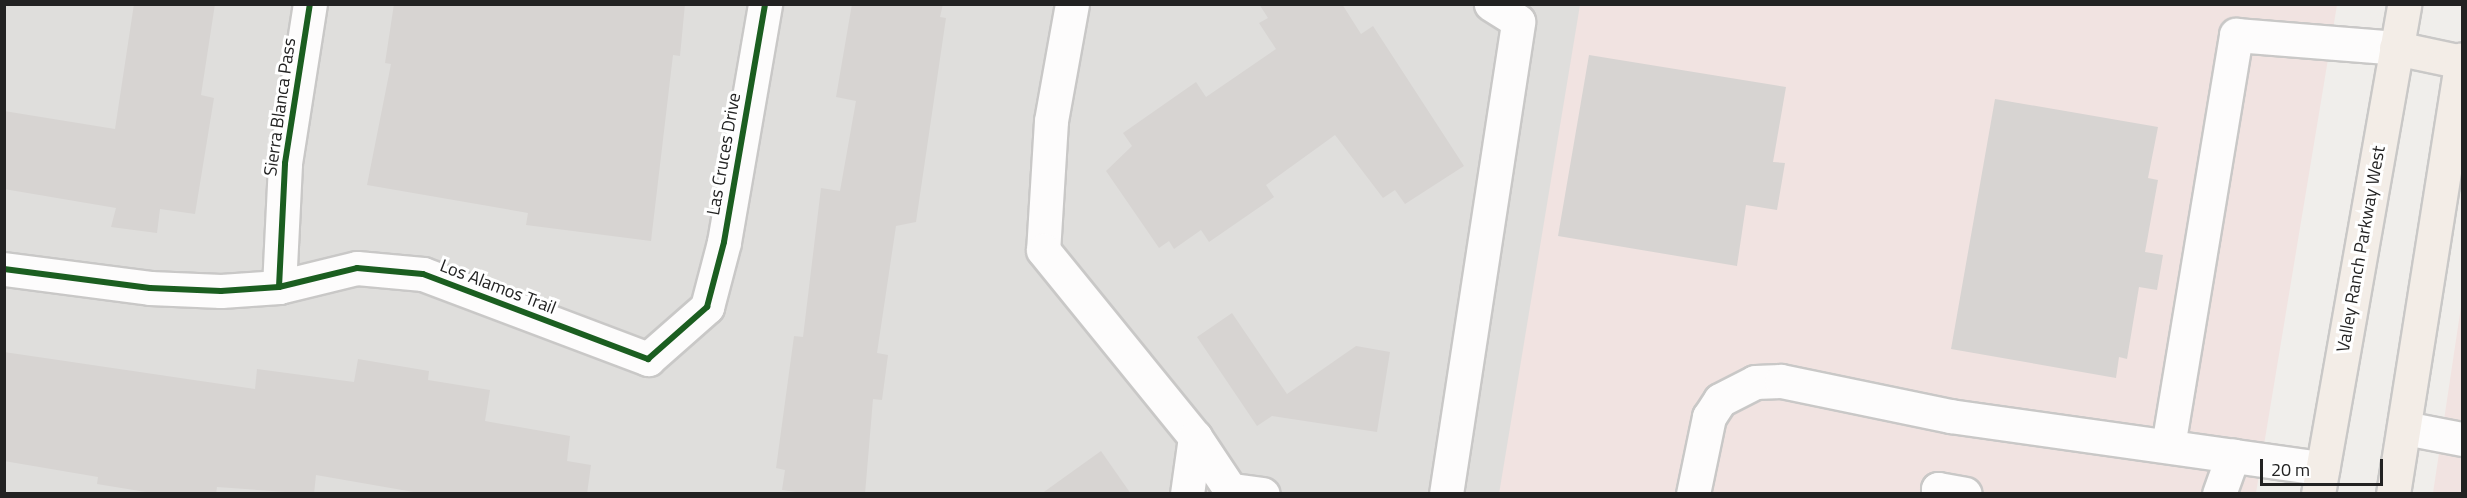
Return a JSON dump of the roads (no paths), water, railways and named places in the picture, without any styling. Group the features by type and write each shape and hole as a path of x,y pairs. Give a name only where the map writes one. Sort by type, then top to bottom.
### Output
{"main road":[{"name":"Valley Ranch Parkway West","path":"2320,481 2404,4"},
{"path":"2394,494 2462,61 2396,48"}],"street":[{"name":"Sierra Blanca Pass","path":"279,287 285,163 310,4"},
{"name":"Las Cruces Drive","path":"707,307 724,242 765,4"},
{"path":"1072,4 1051,121 1043,250 1195,437 1243,492"},
{"path":"1446,494 1518,21 1491,4"},
{"path":"2168,446 2236,35 2396,48"},
{"name":"Los Alamos Trail","path":"4,269 150,288 279,287 357,268 423,274 648,359 707,307"},
{"path":"1693,494 1709,417 1720,400 1755,382 1781,381 1950,416 2233,455 2320,481"},
{"path":"2405,428 2463,439"},
{"path":"1187,494 1195,437"},
{"path":"2219,494 2233,455"},
{"path":"1938,494 1938,489 1965,494"}]}
